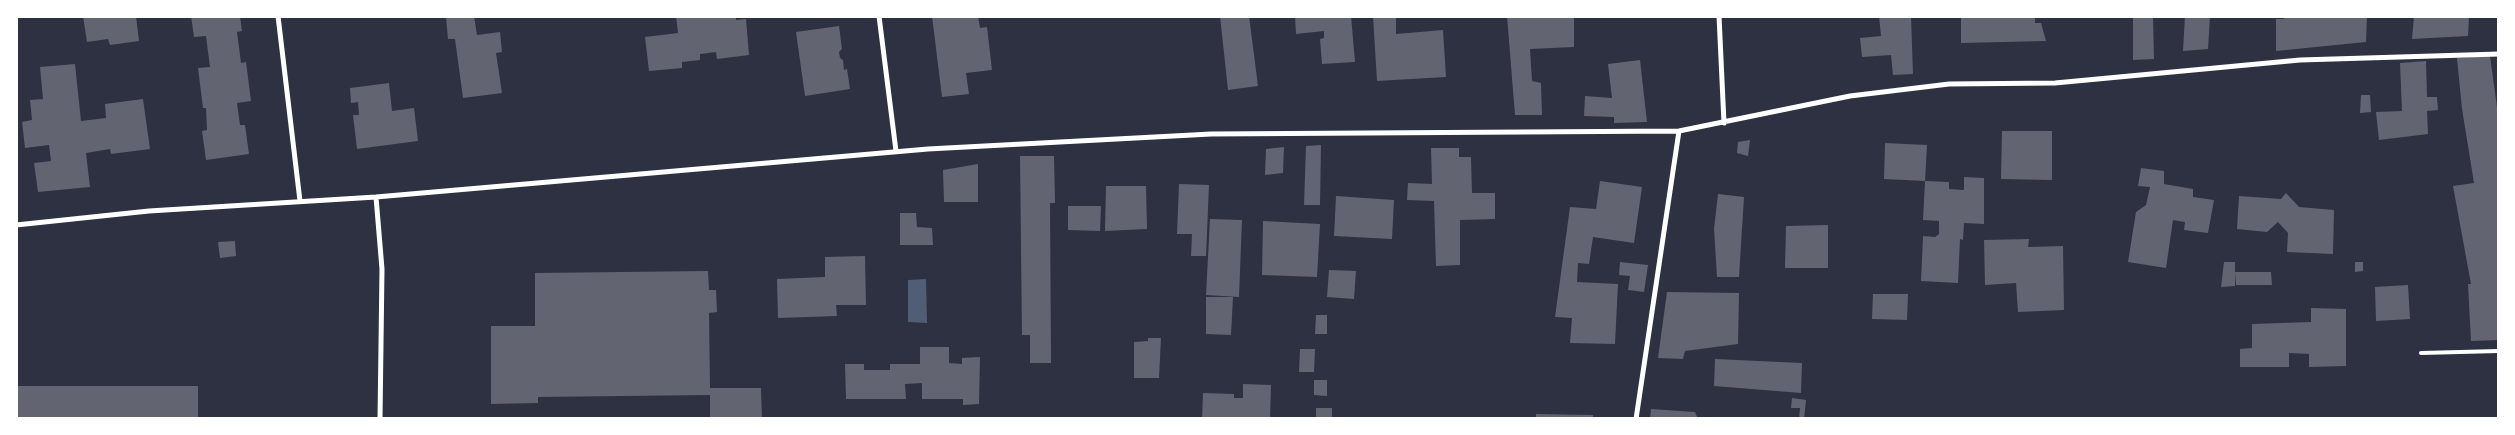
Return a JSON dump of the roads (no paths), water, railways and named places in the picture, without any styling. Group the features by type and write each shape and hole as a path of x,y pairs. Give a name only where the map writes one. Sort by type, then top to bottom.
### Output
{"street":[{"path":"278,16 300,201"},
{"path":"879,16 896,151"},
{"path":"1719,16 1724,123"},
{"path":"16,225 149,211 376,197 896,151 1211,134 1679,131 1850,96 1948,84 2055,83 2300,60 2499,54"},
{"path":"1636,419 1679,131"},
{"path":"376,197 382,269 380,419"}],"lane":[{"path":"2421,353 2499,351"}],"water":[{"path":"926,279 927,323 908,322 908,280"}]}
